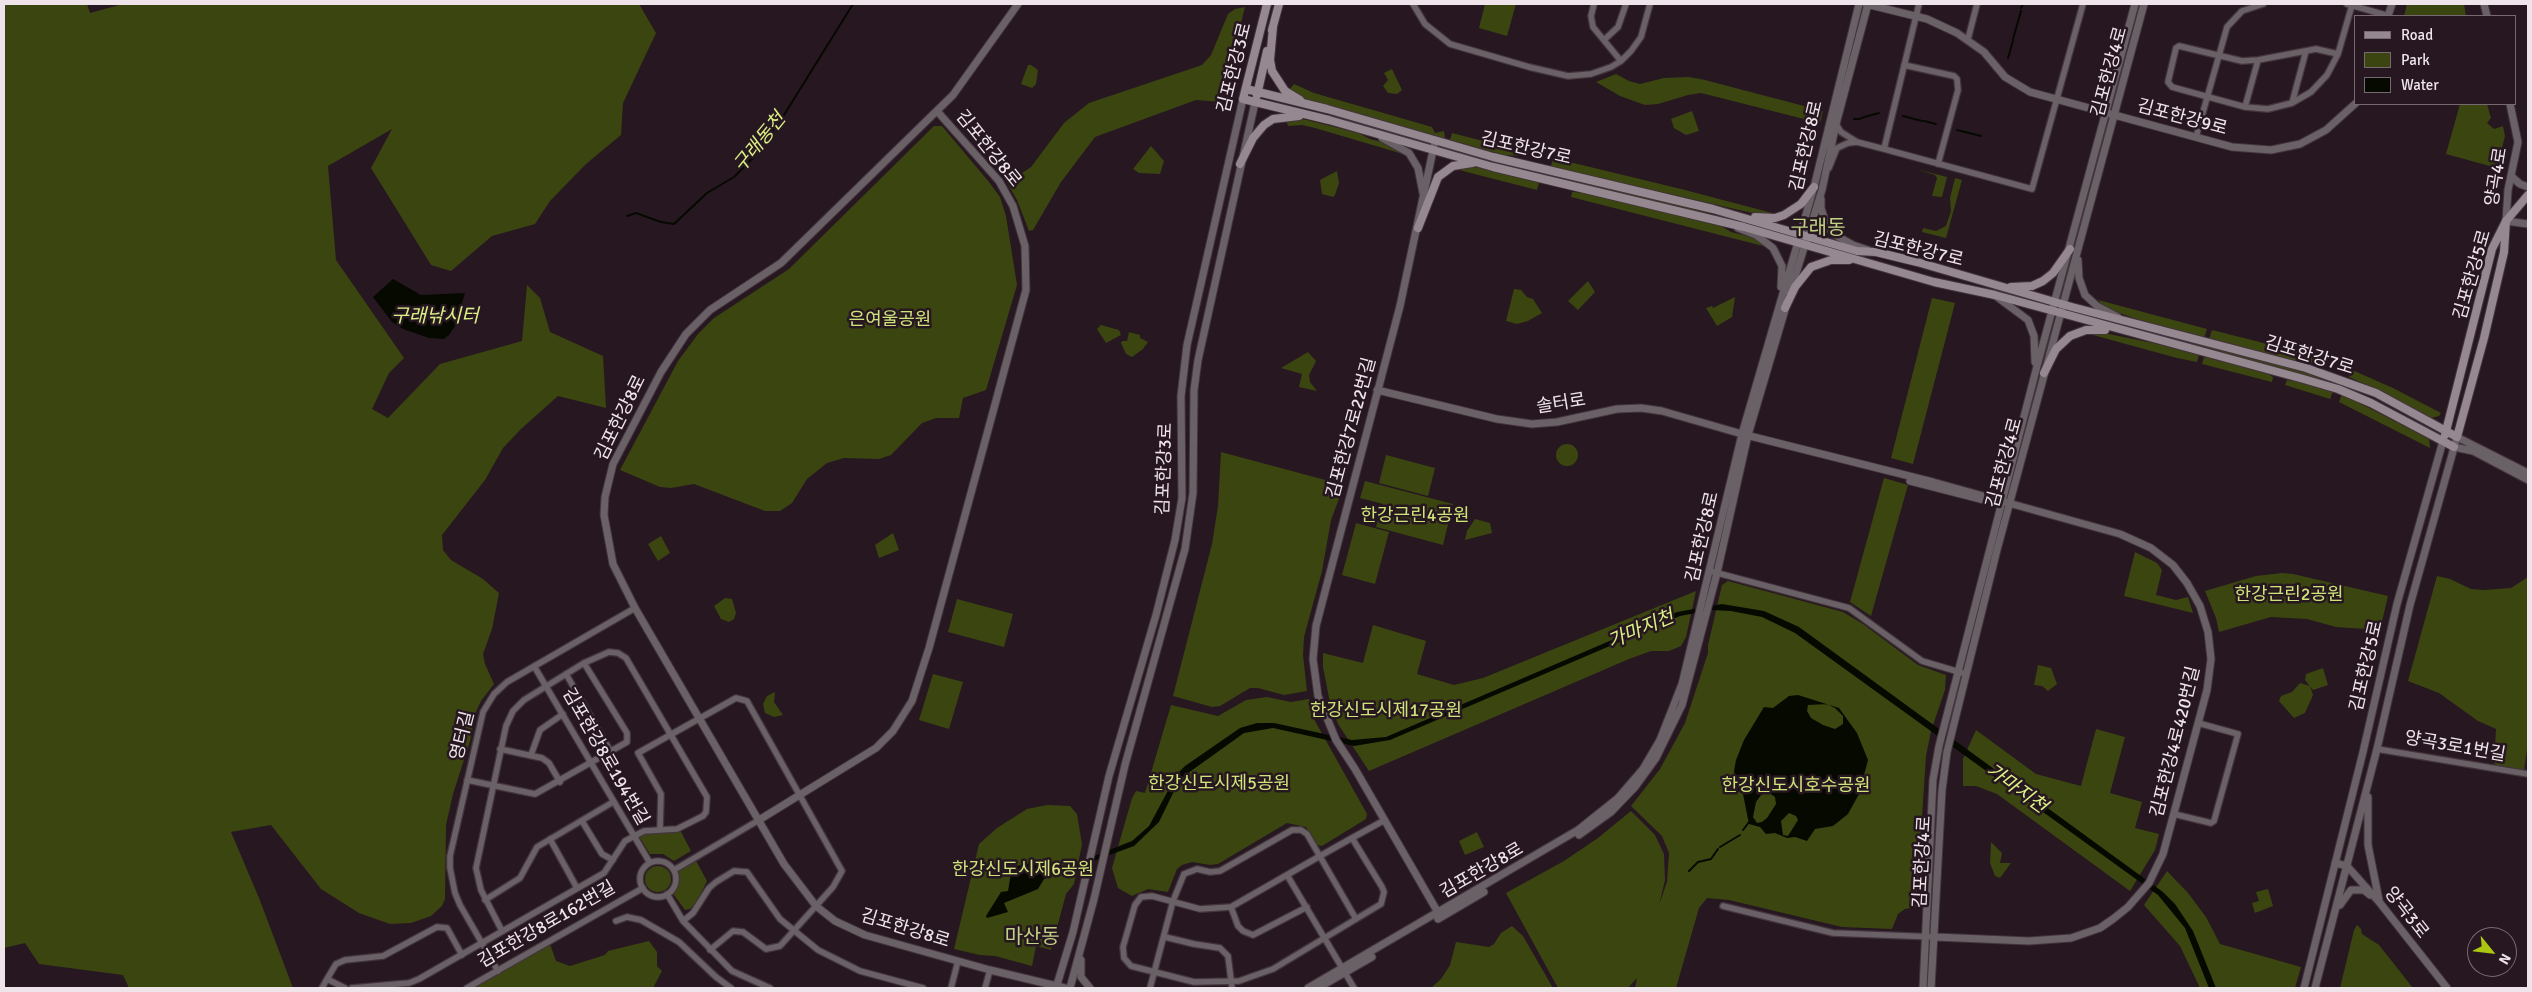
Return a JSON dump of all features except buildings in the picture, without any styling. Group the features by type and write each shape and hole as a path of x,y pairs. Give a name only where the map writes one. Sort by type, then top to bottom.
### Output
{"main road":[{"name":"김포한강3로","path":"1243,99 1267,4"},
{"name":"김포한강3로","path":"1256,97 1279,4"},
{"path":"1273,27 1270,60 1272,71 1277,81 1284,91 1328,110"},
{"name":"김포한강7로","path":"1246,89 1256,97 1478,163 1726,224 1857,251 1876,252 2063,305 2342,379 2376,393 2457,437"},
{"name":"김포한강7로","path":"1243,99 1256,97 1328,110 1494,158 1713,209 1866,262 2338,389 2371,403 2454,447"},
{"path":"1240,164 1257,132 1273,120 1297,116 1330,120"},
{"path":"1418,228 1438,177 1453,166 1478,163"},
{"path":"1713,209 1755,217 1775,218 1796,208 1814,187"},
{"name":"양곡4로","path":"2506,221 2528,195"},
{"name":"김포한강5로","path":"2443,441 2492,249 2506,221"},
{"name":"김포한강5로","path":"2457,437 2502,262 2506,221"},
{"path":"1999,287 2021,288 2041,282 2053,273 2074,248"},
{"path":"1782,308 1804,274 1817,264 1832,260 1866,262"},
{"path":"2044,372 2060,344 2080,331 2096,328 2142,336"},
{"path":"2431,423 2441,422 2451,413"}],"street":[{"name":"김포한강8로","path":"1018,4 953,95 937,111 781,263 710,310 686,334 670,357 613,464 605,497 606,534 612,564 635,608 794,881 816,906 835,921 865,935 990,970 1065,988"},
{"path":"1413,4 1425,24 1450,44 1566,76 1584,76 1605,70 1621,61 1631,52 1641,37 1650,4"},
{"path":"1594,4 1591,22 1621,61"},
{"path":"1604,40 1618,27 1626,4"},
{"name":"김포한강8로","path":"1803,239 1859,4"},
{"name":"김포한강8로","path":"1318,988 1344,971 1584,832 1611,812 1635,787 1656,758 1675,722 1686,692 1745,435 1803,239 1822,190 1836,124 1867,4"},
{"name":"김포한강9로","path":"1867,4 1916,16 1942,25 1968,39 1984,52 2005,77 2017,86 2030,92 2243,149 2284,148 2300,144 2326,130 2354,105"},
{"path":"1884,150 1919,4"},
{"path":"1968,39 1977,4"},
{"path":"1836,124 1841,132 1857,142 2032,189 2083,4"},
{"name":"김포한강4로","path":"1931,988 1942,790 1947,752 2044,372 2063,305 2074,248 2106,113 2135,4"},
{"name":"김포한강4로","path":"1923,988 1933,780 1939,746 2054,302 2074,248 2114,115 2144,4"},
{"path":"2196,137 2224,35 2231,21 2247,8 2262,4"},
{"path":"2338,54 2322,49 2306,50 2258,60 2242,61 2179,46 2168,78 2169,85 2245,107 2268,109 2292,103 2304,98 2321,84 2338,54 2350,4 2385,15"},
{"path":"2292,103 2306,50"},
{"path":"2245,107 2258,60"},
{"path":"1904,64 1954,76 1957,79 1958,90 1938,164"},
{"name":"김포한강3로","path":"1083,942 1107,840 1185,549 1193,493 1194,390 1198,360 1256,97"},
{"name":"김포한강3로","path":"1057,987 1073,932 1109,776 1156,615 1175,540 1182,498 1181,396 1187,345 1243,99"},
{"name":"양곡4로","path":"2506,221 2508,190 2518,142 2510,105"},
{"name":"김포한강8로","path":"759,820 876,748 893,730 912,701 929,648 1026,290 1025,246 1013,206 998,181 937,111"},
{"path":"1368,131 1402,147 1409,153 1418,168 1424,199"},
{"name":"김포한강7로22번길","path":"1383,821 1327,723 1315,678 1313,659 1316,626 1418,228 1435,141"},
{"path":"1825,176 1837,148 1848,143 1857,142"},
{"path":"2512,176 2520,184 2528,187"},
{"path":"1822,190 1821,208 1827,227 1835,235 1853,245 1876,252"},
{"path":"2506,221 2528,224"},
{"path":"1726,224 1756,235 1773,248 1782,266 1782,308"},
{"path":"2074,248 2077,271 2085,295 2097,306 2130,323"},
{"path":"1994,295 2028,320 2034,336 2036,370"},
{"name":"솔터로","path":"1377,390 1521,423 1548,423 1617,409 1641,408 1662,411 1745,435 1933,482 2010,505"},
{"path":"2457,437 2528,473"},
{"name":"김포한강5로","path":"2315,988 2377,749 2410,605 2457,437"},
{"name":"김포한강5로","path":"2304,988 2397,604 2443,441"},
{"path":"2454,447 2473,451 2528,480"},
{"name":"김포한강4로420번길","path":"1935,937 2029,941 2070,938 2093,931 2113,919 2140,893 2157,869 2174,814 2209,677 2211,646 2205,622 2194,594 2173,566 2151,548 2120,534 2010,505"},
{"path":"1714,572 1849,608 1922,661 1966,674"},
{"name":"영터길","path":"498,970 455,893 450,868 450,856 478,728 488,702 507,682 635,608"},
{"path":"352,988 414,982 604,873 619,848 633,836 644,831 677,829 703,816 706,812 707,802 704,792 623,654 609,652 546,686 524,700 514,710 506,726 476,861 478,883 502,931"},
{"path":"467,780 535,794 560,782 627,742 628,736 584,664"},
{"name":"김포한강8로194번길","path":"534,666 650,863"},
{"path":"566,674 611,752"},
{"path":"660,830 661,794 638,753 736,698 747,702 842,871 840,877 780,946 770,950 762,948 743,932 733,931 710,950"},
{"path":"531,756 540,730 563,714"},
{"path":"2174,814 2211,823 2214,821 2238,734 2198,722"},
{"path":"500,749 542,758 547,762 560,782"},
{"name":"양곡3로1번길","path":"2377,749 2528,774"},
{"path":"2369,781 2368,845 2380,902"},
{"path":"485,900 520,878 533,851 613,802"},
{"path":"674,870 759,820"},
{"path":"582,821 602,854 612,860"},
{"path":"1352,838 1384,892 1382,901 1378,907 1273,969 1232,985 1194,982 1132,966 1124,958 1123,947 1137,900 1146,895 1200,909 1231,907 1320,856 1352,838 1383,821 1439,916"},
{"path":"1150,988 1180,878 1189,870 1220,871 1292,830 1301,830 1307,834 1356,919"},
{"path":"550,839 577,888"},
{"path":"664,862 674,870 676,880 672,891 667,894 651,895 643,888 641,876 643,870 650,863 664,862"},
{"path":"2335,863 2347,866"},
{"name":"양곡3로","path":"2347,866 2380,902 2447,988"},
{"path":"683,921 693,912 709,888 723,877 739,870 751,876 772,908 794,932 818,950 846,965 923,988"},
{"path":"1288,875 1354,988"},
{"name":"김포한강8로162번길","path":"467,988 643,888"},
{"path":"2333,919 2342,901 2352,890 2364,890 2380,902"},
{"path":"667,894 683,921 732,971 770,988"},
{"path":"1723,906 1833,933 1935,937"},
{"path":"1231,907 1238,926 1243,931 1254,935 1307,907"},
{"path":"616,921 627,917 641,920 679,942 716,977 731,988"},
{"path":"322,988 333,968 340,962 383,956 437,927 447,928 462,955"},
{"path":"1165,936 1194,944 1220,948 1228,956 1232,985"},
{"path":"1070,988 1083,942"},
{"path":"1083,942 1081,977 1090,988"},
{"path":"951,988 958,961"},
{"path":"985,988 990,970"},
{"name":"김포한강8로","path":"1308,988 1344,971"},
{"path":"327,979 345,988"}],"green space":[{"path":"4,4 87,4 90,13 123,4 639,4 656,33 623,103 621,135 586,164 550,201 535,224 492,236 451,271 431,265 371,168 392,129 328,166 336,260 404,358 389,373 372,409 388,418 440,364 522,341 527,285 540,298 550,332 603,356 606,408 558,396 503,448 485,480 442,535 443,550 451,560 483,579 499,593 492,629 483,654 485,664 494,684 481,701 475,714 470,741 453,794 446,825 445,899 442,906 431,916 411,923 390,924 359,913 321,889 271,825 231,832 259,898 293,988 129,988 123,975 39,964 25,943 4,948"},
{"path":"1485,4 1516,4 1507,36 1479,28"},
{"path":"2407,4 2464,4 2466,15 2404,15"},
{"path":"1245,7 1221,102 1196,100 1095,137 1061,182 1033,230 1029,231 1017,200 1005,179 1019,175 1031,167 1064,123 1089,103 1202,65 1211,55 1228,14 1235,9"},
{"path":"1028,65 1038,70 1036,84 1032,88 1021,84"},
{"path":"1392,69 1402,90 1397,94 1388,93 1383,86 1388,80 1384,73"},
{"path":"1616,74 1640,84 1664,78 1689,77 1823,111 1820,123 1701,93 1658,104 1645,105 1620,96 1596,82"},
{"path":"1294,84 1314,93 1432,127 1435,133 1444,131 1445,139 1308,101 1289,90"},
{"path":"2460,105 2487,105 2491,118 2487,123 2494,129 2503,126 2505,136 2497,168 2446,154"},
{"path":"1692,111 1699,131 1686,135 1674,128 1671,119"},
{"path":"1299,118 1358,133 1370,139 1393,145 1403,154 1315,128 1302,125 1288,126 1286,119"},
{"name":"은여울공원","path":"934,126 942,126 989,182 1000,197 1006,216 1017,285 986,390 963,398 959,418 936,418 922,423 891,455 879,459 844,458 827,463 807,479 792,503 780,511 765,511 694,484 671,488 660,487 620,470 678,361 698,334 714,318 789,269"},
{"path":"1452,133 1522,151 1521,156 1504,155 1450,140"},
{"path":"1151,146 1164,161 1160,174 1139,173 1133,169"},
{"path":"1553,158 1776,214 1761,215 1557,168 1551,166"},
{"path":"1472,166 1539,183 1537,190 1459,170"},
{"path":"1916,169 1947,177 1942,197 1932,196 1937,178 1935,175"},
{"path":"1337,171 1339,183 1335,195 1333,197 1322,194 1320,180"},
{"path":"1550,174 1683,206 1729,219 1550,177"},
{"path":"1955,178 1962,180 1946,238 1922,232 1923,228 1936,231 1946,226 1951,211 1950,198"},
{"path":"1572,192 1586,193 1721,226 1731,232 1758,239 1767,247 1571,197"},
{"path":"1588,281 1595,292 1578,310 1568,301"},
{"path":"1514,289 1521,290 1527,297 1533,299 1542,313 1528,321 1517,324 1506,321"},
{"path":"1735,297 1732,317 1717,326 1706,308 1712,306 1713,308"},
{"path":"1932,298 1955,303 1913,464 1891,458"},
{"path":"2098,300 2207,329 2204,338 2139,320 2103,307"},
{"path":"2126,324 2337,382 2335,384 2124,326"},
{"path":"1101,325 1119,330 1121,335 1106,343 1097,329"},
{"path":"2212,330 2315,356 2315,363 2292,360 2209,339"},
{"path":"2094,331 2199,355 2197,362 2177,358 2093,335"},
{"path":"1129,332 1140,335 1140,338 1148,342 1143,349 1132,357 1126,354 1121,343 1122,341 1127,341"},
{"path":"1308,352 1316,361 1309,375 1310,382 1317,391 1299,387 1302,374 1281,368"},
{"path":"2204,357 2265,372 2273,377 2272,382 2202,364"},
{"path":"2352,370 2393,388 2441,413 2439,416 2431,418 2349,377"},
{"path":"2287,380 2302,382 2333,391 2330,399 2285,385"},
{"path":"2342,394 2429,439 2430,448 2339,402"},
{"path":"1563,444 1571,444 1578,451 1578,459 1571,466 1563,466 1556,459 1556,451"},
{"path":"1221,452 1344,485 1331,520 1322,571 1304,637 1303,655 1307,691 1284,695 1258,688 1250,688 1220,706 1212,707 1173,696 1212,544 1218,506"},
{"path":"1386,455 1435,468 1428,496 1379,483"},
{"path":"1884,478 1908,485 1871,616 1850,602"},
{"name":"한강근린4공원","path":"1365,481 1453,504 1443,545 1376,527 1383,504 1360,498"},
{"path":"1475,519 1490,523 1492,533 1465,540 1467,531"},
{"path":"1356,523 1389,532 1375,584 1342,575"},
{"path":"893,533 899,550 879,558 875,545"},
{"path":"661,536 670,553 658,561 648,544"},
{"path":"2135,552 2157,563 2162,570 2156,595 2176,600 2188,597 2193,613 2124,596"},
{"name":"한강근린2공원","path":"2282,573 2388,596 2380,630 2336,627 2307,619 2271,617 2219,632 2216,618 2205,591 2256,576"},
{"path":"2437,576 2450,579 2471,589 2484,590 2511,588 2528,577 2528,743 2524,770 2498,767 2494,763 2496,729 2478,721 2439,693 2408,681"},
{"name":"한강신도시호수공원","path":"1728,581 1843,612 1863,624 1918,665 1946,675 1945,690 1931,731 1926,756 1916,907 1905,909 1898,914 1892,929 1842,927 1729,900 1707,898 1699,908 1676,988 1635,988 1637,978 1628,988 1558,988 1506,893 1564,861 1598,838 1631,811 1655,835 1664,854 1665,880 1659,905 1667,882 1669,853 1662,836 1631,806 1660,769 1685,723 1708,653 1708,645 1722,585"},
{"name":"한강신도시제17공원","path":"1696,591 1686,637 1681,646 1669,651 1651,651 1629,659 1369,771 1338,724 1330,703 1323,667 1323,653 1363,663 1373,625 1426,641 1417,674 1454,685 1483,678"},
{"path":"725,598 732,599 736,613 734,619 729,622 721,619 714,606"},
{"path":"957,599 1013,614 1004,647 948,632"},
{"path":"2038,665 2051,668 2057,684 2048,691 2042,686 2034,685"},
{"path":"2323,668 2328,685 2313,690 2305,680 2306,674"},
{"path":"933,674 963,682 949,729 919,720"},
{"path":"2300,683 2310,686 2313,695 2305,713 2294,718 2279,701 2281,696 2292,692"},
{"path":"775,692 774,702 783,715 774,717 765,713 763,704 767,696"},
{"name":"한강신도시제5공원","path":"1267,697 1291,702 1309,699 1315,721 1367,814 1366,819 1322,846 1317,845 1306,827 1287,823 1218,864 1210,865 1192,862 1182,865 1177,869 1168,892 1148,889 1132,896 1118,888 1112,868 1132,798 1136,791 1145,793 1171,705 1218,716 1246,700"},
{"path":"2096,729 2125,737 2110,793 2142,802 2135,828 2159,834 2155,850 2130,891 1997,794 1976,786 1963,786 1963,759 1976,730 2036,774 2081,786"},
{"name":"한강신도시제6공원","path":"1047,805 1070,806 1077,814 1082,844 1074,884 1066,894 1051,950 1036,946 1032,966 995,956 980,955 954,949 979,844 997,828 1027,809"},
{"path":"680,830 691,851 674,861 663,854 650,854 640,838 641,833"},
{"path":"1477,832 1484,847 1465,855 1459,841"},
{"path":"1991,842 2002,853 2000,863 2011,863 2000,878 1995,876 1990,863"},
{"path":"695,859 707,881 696,903 690,909 685,910 671,891 678,883 678,869"},
{"path":"658,866 667,870 671,879 667,888 658,892 649,888 645,879 649,870"},
{"path":"2167,871 2188,893 2206,917 2220,944 2301,967 2295,988 2200,988 2180,946 2144,905"},
{"path":"2268,889 2273,906 2255,913 2252,903 2259,901 2256,892"},
{"path":"2357,925 2361,929 2362,934 2379,945 2413,988 2340,988 2354,930"},
{"path":"1512,926 1523,936 1553,988 1431,988 1441,979 1450,965 1456,942 1489,947 1494,944 1501,933"},
{"path":"649,941 657,952 657,966 662,971 653,988 474,988 550,944 556,961 570,966 605,955 608,951"}],"water":[{"name":"구래낚시터","path":"393,279 421,295 465,293 455,326 449,335 444,339 429,338 403,329 392,322 373,297"},
{"name":"가마지천","path":"1722,604 1764,611 1799,627 2163,892 2175,904 2193,931 2216,988 2209,988 2185,928 2158,895 1795,633 1762,617 1731,611 1712,610 1680,616 1390,740 1354,746 1273,728 1244,733 1184,776 1175,789 1159,822 1134,846 1044,879 1038,889 1004,903 1008,912 987,918 986,916 1001,892 1008,891 1012,867 1040,861 1051,871 1059,870 1132,841 1149,826 1177,774 1185,766 1240,728 1257,723 1274,723 1352,740 1386,737 1677,612"},
{"path":"1798,695 1826,704 1808,705 1807,711 1811,718 1835,729 1843,724 1843,716 1835,708 1828,705 1839,708 1857,733 1868,760 1859,794 1848,814 1833,826 1815,829 1807,841 1795,837 1787,838 1775,833 1766,834 1760,827 1749,824 1743,794 1738,791 1734,771 1744,740 1764,707 1773,708 1789,696","holes":["1768,792 1775,797 1776,804 1767,818 1757,823 1753,817 1756,802 1761,795","1789,813 1796,816 1798,820 1788,836 1783,835 1781,821"]}],"waterway":[{"name":"구래동천","path":"627,216 636,213 661,222 674,224 707,193 734,177 753,158 784,115 853,4"},
{"path":"2021,8 2023,4"},
{"path":"2013,39 2021,11"},
{"path":"2008,58 2013,41"},
{"path":"1861,118 1879,113"},
{"path":"1903,116 1922,121"},
{"path":"1854,119 1860,119"},
{"path":"1924,121 1936,124"},
{"path":"1957,130 1981,136"},
{"path":"1743,830 1749,822"},
{"path":"1720,847 1740,835"},
{"path":"1689,871 1698,862 1711,859 1718,849"}],"district":[{"name":"구래동","path":"1818,229"},
{"name":"마산동","path":"1032,938"}]}
